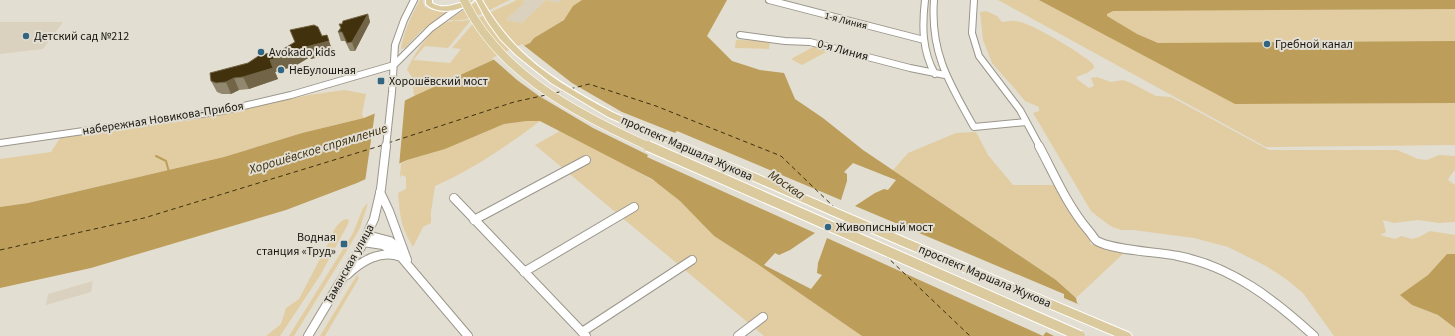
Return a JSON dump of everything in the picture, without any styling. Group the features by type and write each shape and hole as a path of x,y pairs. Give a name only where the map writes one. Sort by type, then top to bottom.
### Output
{"main road":[{"path":"429,0 429,4 432,6 444,8 470,0"},
{"name":"проспект Маршала Жукова","path":"470,0 477,26 508,62 535,83 571,107 650,146 1080,336"},
{"name":"проспект Маршала Жукова","path":"470,0 504,39 523,58 568,90 611,115 906,243 1126,336"}],"street":[{"path":"394,65 395,45 414,0"},
{"path":"394,65 402,59 418,40 432,27 470,0"},
{"name":"1-я Линия","path":"769,0 924,40"},
{"path":"917,0 925,1 924,40 931,68 935,74"},
{"path":"934,0 934,41 945,76 974,127 1026,122"},
{"path":"974,0 972,33 977,50 1020,110 1072,209 1097,241 1110,246 1188,258 1215,266 1282,307 1314,336"},
{"name":"0-я Линия","path":"740,34 785,41 810,42 945,76"},
{"name":"Таманская улица","path":"308,336 365,239 374,219 380,190 394,65"},
{"name":"набережная Новикова-Прибоя","path":"0,143 222,111 291,95 394,65"},
{"path":"474,220 586,160"},
{"path":"380,190 389,211 402,256"},
{"path":"454,198 584,334 692,260"},
{"path":"524,272 634,207"},
{"path":"365,239 383,245 402,256 468,336"},
{"path":"341,280 370,258 385,255 402,256"},
{"path":"738,336 763,317"}],"shaded area":[{"path":"420,0 423,0 424,6 433,10 450,10 421,31 405,48 401,49 406,30"},
{"path":"479,0 510,0 473,17 449,20"},
{"path":"517,0 523,0 525,2 506,20 522,23 546,0 559,3 561,0 582,0 573,7 564,20 534,38 530,43 414,96 412,77 407,70 418,50 441,24 472,19 448,48 425,46 413,60 450,63 461,49 452,48 478,18"},
{"path":"523,0 546,0 522,23 506,20 524,3 525,1"},
{"path":"546,0 561,0 559,3"},
{"name":"Гребной канал","path":"998,0 1455,0 1455,145 1266,147"},
{"path":"986,11 997,16 1002,22 1013,21 1032,27 1087,59 1093,64 1094,68 1087,73 1076,77 1089,88 1094,86 1091,78 1097,77 1111,82 1123,80 1156,96 1171,97 1269,150 1397,150 1418,159 1427,160 1439,155 1455,156 1455,170 1448,180 1455,185 1455,222 1439,223 1418,220 1394,223 1383,220 1386,232 1380,235 1395,239 1401,236 1412,239 1430,231 1455,235 1455,254 1447,254 1428,275 1401,295 1412,305 1438,315 1455,328 1455,336 1334,336 1303,293 1286,279 1266,266 1228,247 1194,238 1133,230 1122,230 1112,227 1091,211 1033,113 1039,111 1039,107 1025,101 992,63 983,40 980,12"},
{"name":"Детский сад №212","path":"0,22 63,22 43,49 0,54"},
{"path":"736,40 770,41 769,49 735,48"},
{"path":"815,46 826,52 802,65 791,59"},
{"path":"344,90 366,94 362,114 364,118 302,133 224,157 28,203 0,207 0,159 51,152 60,138 192,120 309,95"},
{"path":"540,121 516,139 489,156 449,180 435,186 431,223 423,227 413,247 402,222 400,209 398,193 406,189 406,177 402,175 400,177 401,164 407,160 444,149 504,124"},
{"path":"560,131 612,157 661,185 680,201 714,236 862,336 764,336 535,145"},
{"path":"976,132 988,155 1013,185 1054,185 1070,213 1091,238 1090,244 1125,252 1076,298 1056,280 893,170 908,153 956,133"},
{"path":"368,203 360,228 352,242 294,336 289,336 353,233 363,208"},
{"path":"346,219 349,220 348,224 321,274 280,336 266,336 281,324 286,308 299,299 335,229 338,224"},
{"path":"357,275 359,278 325,336 320,336"},
{"path":"93,281 91,292 46,305 48,294"}],"water":[{"path":"582,0 727,0 707,36 732,61 760,70 784,73 795,99 823,118 863,150 1056,280 1076,298 1077,303 1118,336 862,336 714,236 680,201 652,179 540,121 504,124 445,149 407,160 357,183 286,210 91,268 0,288 0,207 28,203 224,157 302,133 364,118 530,43 534,38 564,20 573,6"},
{"name":"Гребной канал","path":"1039,0 1455,0 1455,9 1113,11 1107,14 1107,16 1137,34 1158,43 1455,41 1455,103 1235,104"},
{"path":"1447,254 1455,254 1455,328 1438,315 1412,305 1400,295 1428,275"}],"pier":[{"name":"Живописный мост","path":"522,44 572,83 622,112 675,133 677,131 841,200 847,181 847,174 844,172 853,163 896,180 888,190 884,189 875,193 855,206 1064,294 1064,298 1085,307 1120,336 1054,336 1046,332 1043,336 827,238 818,263 817,273 822,275 811,289 764,265 775,253 779,255 790,250 815,233 647,157 648,155 593,128 539,96 517,80 492,58"},
{"name":"Хорошёвский мост","path":"405,99 399,167 365,182 375,112"}],"building":[{"path":"368,14 352,42 347,43 342,32 338,32 341,28 339,24 342,24 343,21"},
{"path":"314,25 318,27 322,36 327,35 329,41 306,46 290,54 270,60 273,68 243,77 234,78 226,82 216,83 211,81 210,73 248,63 260,55 280,51 295,42 290,30"}],"waterway":[{"path":"156,156 166,161 169,172"}],"ferry route":[{"path":"570,89 589,84 656,106 781,156 835,208"},
{"path":"555,93 563,91"},
{"path":"388,143 514,102 546,95"},
{"path":"0,250 144,218 383,145"},
{"path":"852,224 865,237"},
{"path":"885,255 970,336"}],"place":[{"name":"Детский сад №212","path":"26,36"},
{"name":"Гребной канал","path":"1267,44"},
{"name":"Avokado kids","path":"261,52"},
{"name":"НеБулошная","path":"281,70"},
{"name":"Хорошёвский мост","path":"381,81"},
{"name":"Живописный мост","path":"828,227"},
{"name":"Водная станция «Труд»","path":"344,244"}],"water label":[{"name":"Хорошёвское спрямление","path":"318,148"},
{"name":"Москва","path":"787,184"}]}
